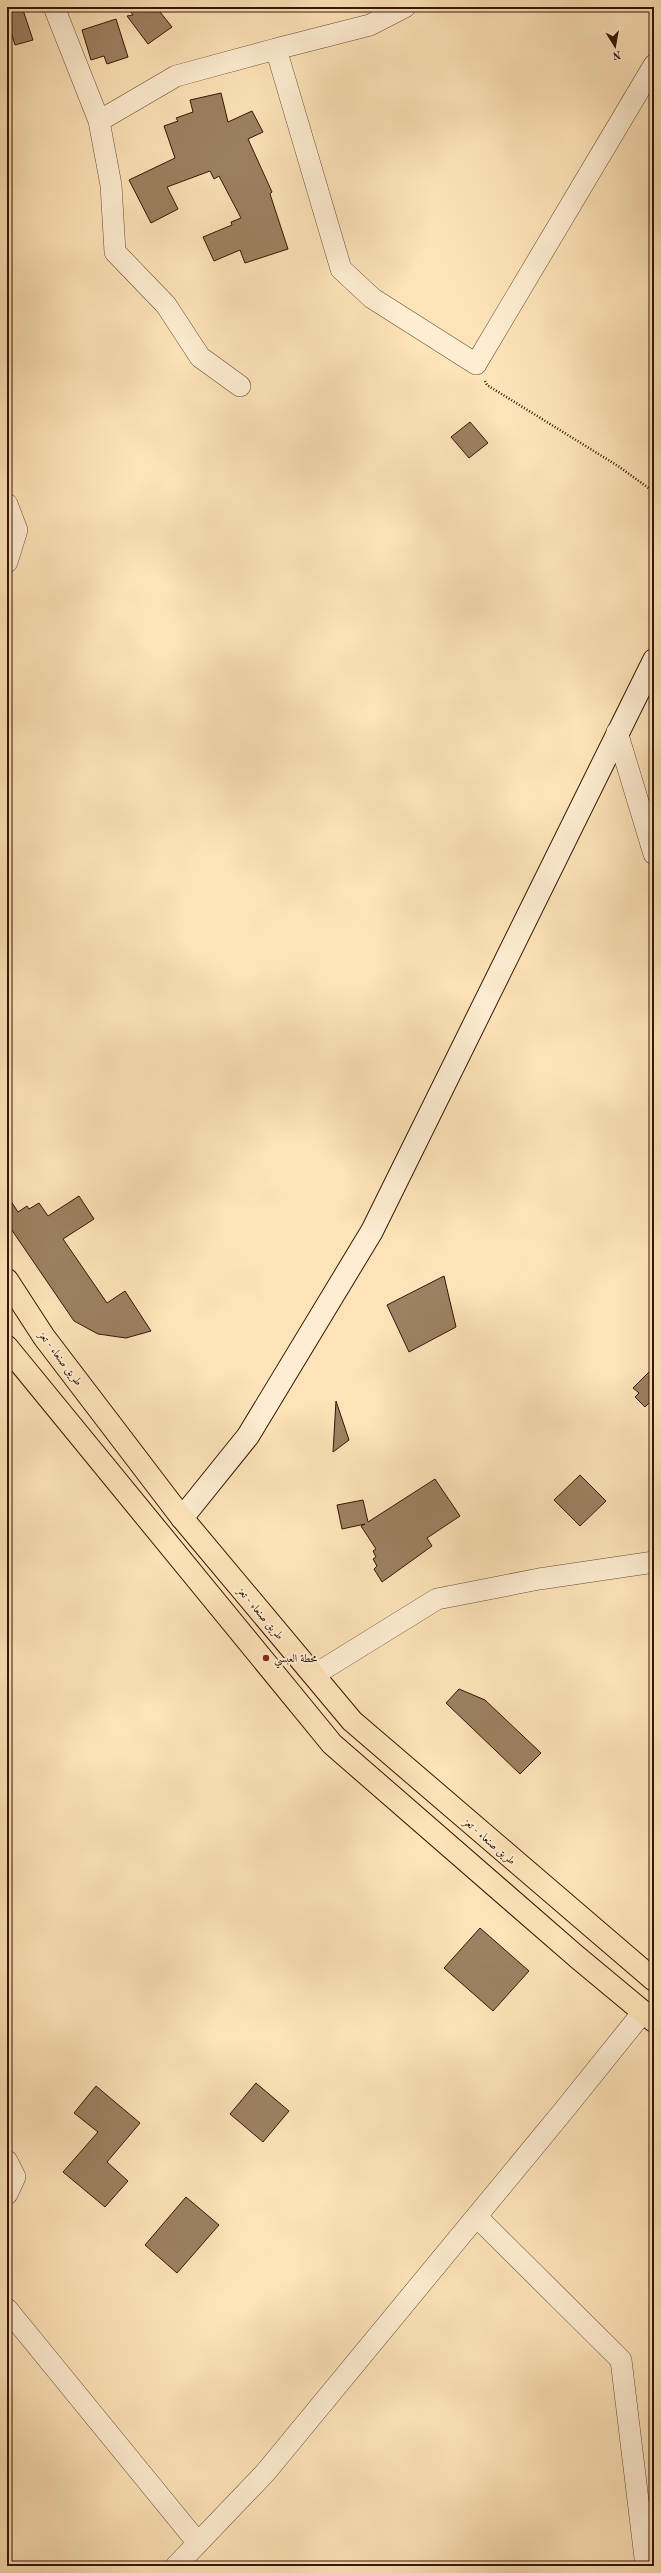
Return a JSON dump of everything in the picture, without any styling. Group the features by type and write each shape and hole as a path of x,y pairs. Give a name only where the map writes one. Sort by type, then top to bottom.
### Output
{"highway":[{"name":"طريق صنعاء - تعز","path":"7,1280 44,1337 182,1518 352,1721 654,1980"},
{"path":"7,1347 332,1744 577,1957 648,2016"}],"street":[{"path":"54,7 98,121 110,186 115,252 166,305 200,357 240,386"},
{"path":"98,121 176,76 370,25 405,7"},
{"path":"276,49 341,269 372,298 476,364 654,65"},
{"path":"7,504 17,530 7,562"},
{"path":"182,1518 248,1436 372,1231 617,732 654,660"},
{"path":"617,732 654,854"},
{"path":"314,1675 437,1599 539,1579 654,1562"},
{"path":"176,2566 265,2473 477,2217 648,2016"},
{"path":"7,2161 15,2177 7,2194"},
{"path":"477,2217 620,2360 646,2566"},
{"path":"7,2309 198,2543"}],"path":[{"path":"476,364 487,385 618,466 654,492"}],"building":[{"path":"7,7 22,7 33,40 15,45 11,32 7,33"},
{"path":"127,7 156,7 172,27 148,44 127,16 133,15"},
{"path":"116,19 128,57 107,64 104,56 91,60 82,30"},
{"path":"221,93 228,122 252,111 263,132 248,139 272,192 270,194 288,249 245,263 240,250 214,261 203,237 232,225 231,222 241,218 219,176 214,179 210,171 167,187 178,209 151,223 129,180 175,158 164,126 178,121 176,118 193,112 190,100"},
{"path":"470,422 488,443 469,458 451,437"},
{"path":"7,1195 18,1212 27,1206 29,1209 39,1203 48,1216 79,1196 94,1219 63,1239 107,1303 125,1291 151,1331 126,1338 98,1334 74,1321 7,1223"},
{"path":"444,1276 456,1327 409,1352 387,1305"},
{"path":"654,1367 654,1408 649,1403 645,1407 635,1397 639,1393 633,1388"},
{"path":"336,1401 349,1440 333,1452"},
{"path":"580,1475 606,1501 580,1526 554,1500"},
{"path":"435,1479 460,1516 427,1538 432,1546 382,1582 374,1569 377,1566 373,1559 376,1557 373,1551 376,1549 361,1526 365,1524 342,1529 337,1505 363,1500 368,1522"},
{"path":"459,1689 485,1700 541,1753 520,1774 446,1703"},
{"path":"480,1928 529,1971 493,2011 444,1968"},
{"path":"256,2083 289,2111 263,2142 230,2114"},
{"path":"96,2086 140,2123 107,2162 128,2181 105,2207 63,2172 98,2132 74,2113"},
{"path":"186,2197 219,2225 177,2273 145,2245"}],"place":[{"name":"محطة العبسي","path":"266,1658"}]}
